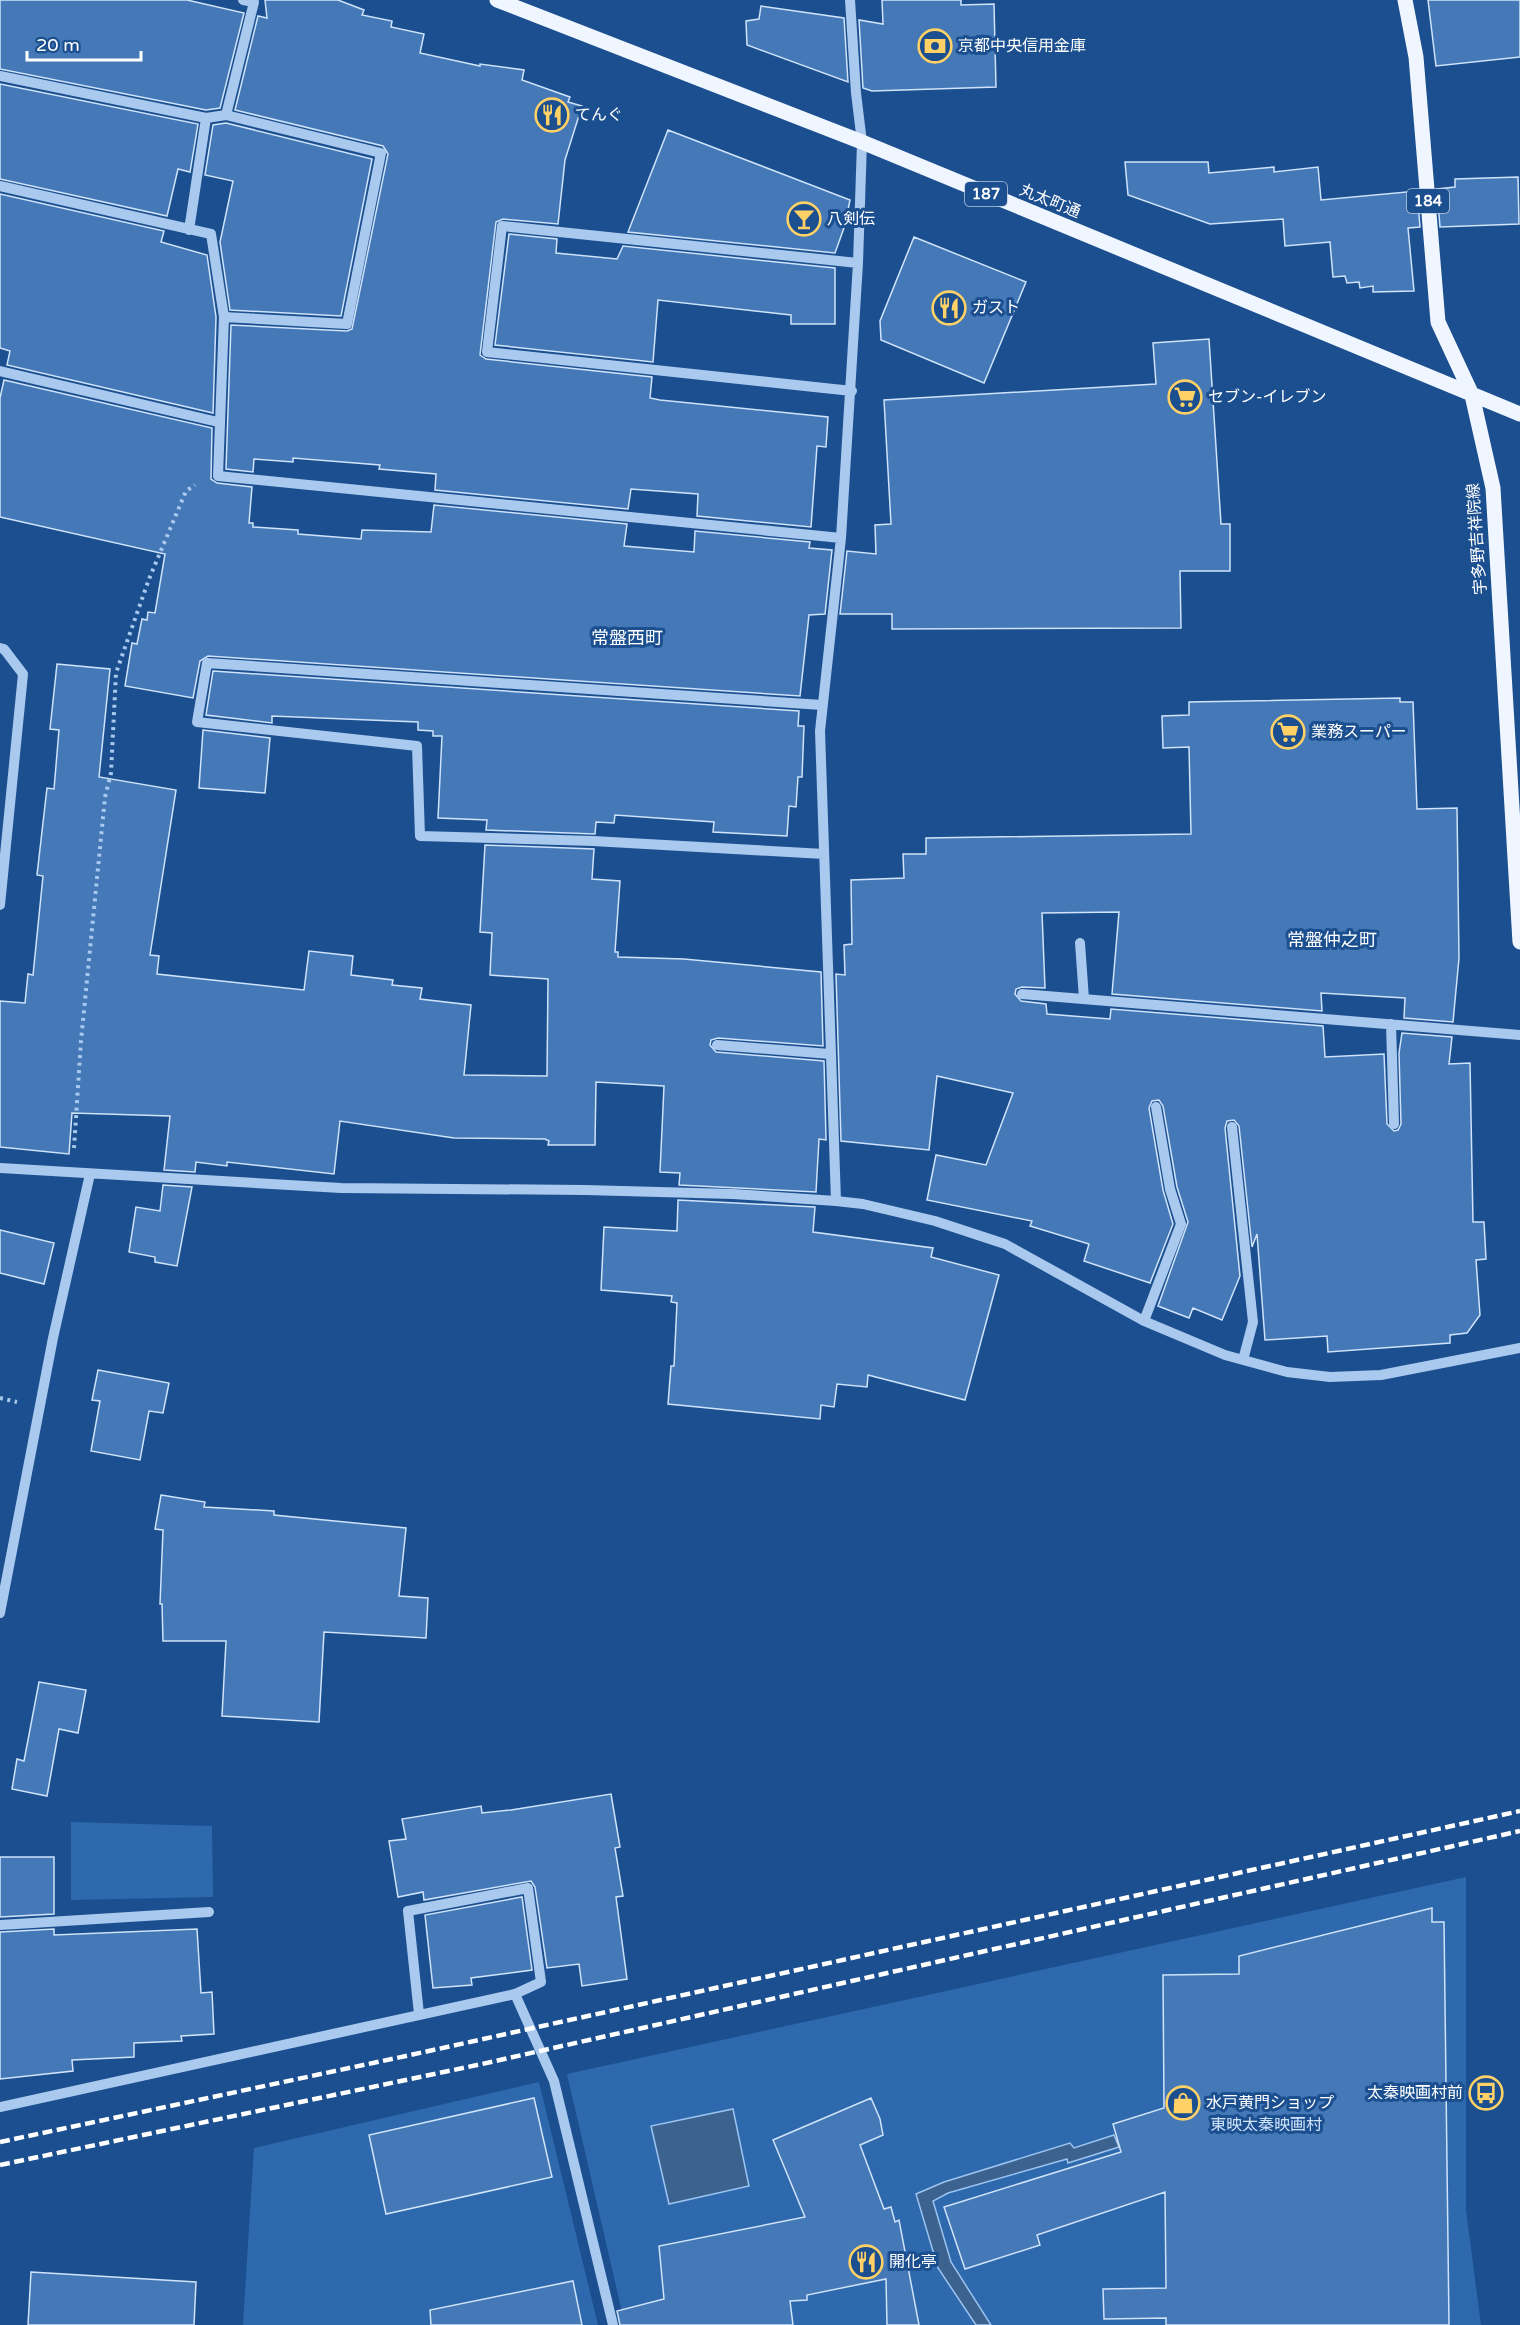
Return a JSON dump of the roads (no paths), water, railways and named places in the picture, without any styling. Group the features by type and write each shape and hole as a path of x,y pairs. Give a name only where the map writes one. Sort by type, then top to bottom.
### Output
{"main road":[{"name":"丸太町通","path":"497,0 862,142 1520,414"},
{"name":"宇多野吉祥院線","path":"1405,0 1416,57 1438,322 1472,395 1493,488 1520,942"}],"street":[{"path":"836,1201 820,731 841,537 852,391 858,263 862,142 856,93 850,0"},
{"path":"226,115 251,1"},
{"path":"0,76 206,118 226,115 381,153 347,324 224,317"},
{"path":"189,230 206,118"},
{"path":"0,186 211,234 224,317 218,422 218,476 841,537"},
{"path":"852,391 488,352 502,226 858,263"},
{"path":"0,371 218,422"},
{"path":"0,648 4,649 24,674 0,905"},
{"path":"822,705 207,663 197,722 417,746 420,836 593,841 824,854"},
{"path":"1080,943 1084,999"},
{"path":"1022,994 1520,1035"},
{"path":"1390,1024 1394,1124"},
{"path":"717,1045 830,1054"},
{"path":"1144,1320 1181,1224 1170,1189 1156,1107"},
{"path":"1232,1127 1253,1322 1243,1360"},
{"path":"0,1168 341,1188 733,1194 863,1204 935,1221 1005,1244 1144,1320 1243,1360 1287,1372 1330,1377 1371,1375 1520,1348"},
{"path":"0,1613 53,1338 90,1174"},
{"path":"0,2107 515,1994 541,1982 528,1888 408,1911 419,2014"},
{"path":"0,1925 209,1912"},
{"path":"515,1994 554,2080 613,2325"}],"railway":[{"path":"0,2142 406,2056 1520,1811"},
{"path":"0,2165 482,2064 1520,1831"}],"place":[{"name":"京都中央信用金庫","path":"935,46"},
{"name":"てんぐ","path":"552,115"},
{"name":"八剣伝","path":"804,219"},
{"name":"ガスト","path":"949,308"},
{"name":"セブン-イレブン","path":"1185,397"},
{"name":"業務スーパー","path":"1288,732"},
{"name":"太秦映画村前","path":"1486,2093"},
{"name":"水戸黄門ショップ","path":"1183,2103"},
{"name":"開化亭","path":"866,2262"}],"district":[{"name":"常盤西町","path":"627,638"},
{"name":"常盤仲之町","path":"1332,940"}],"park label":[{"name":"東映太秦映画村","path":"1266,2125"}]}
